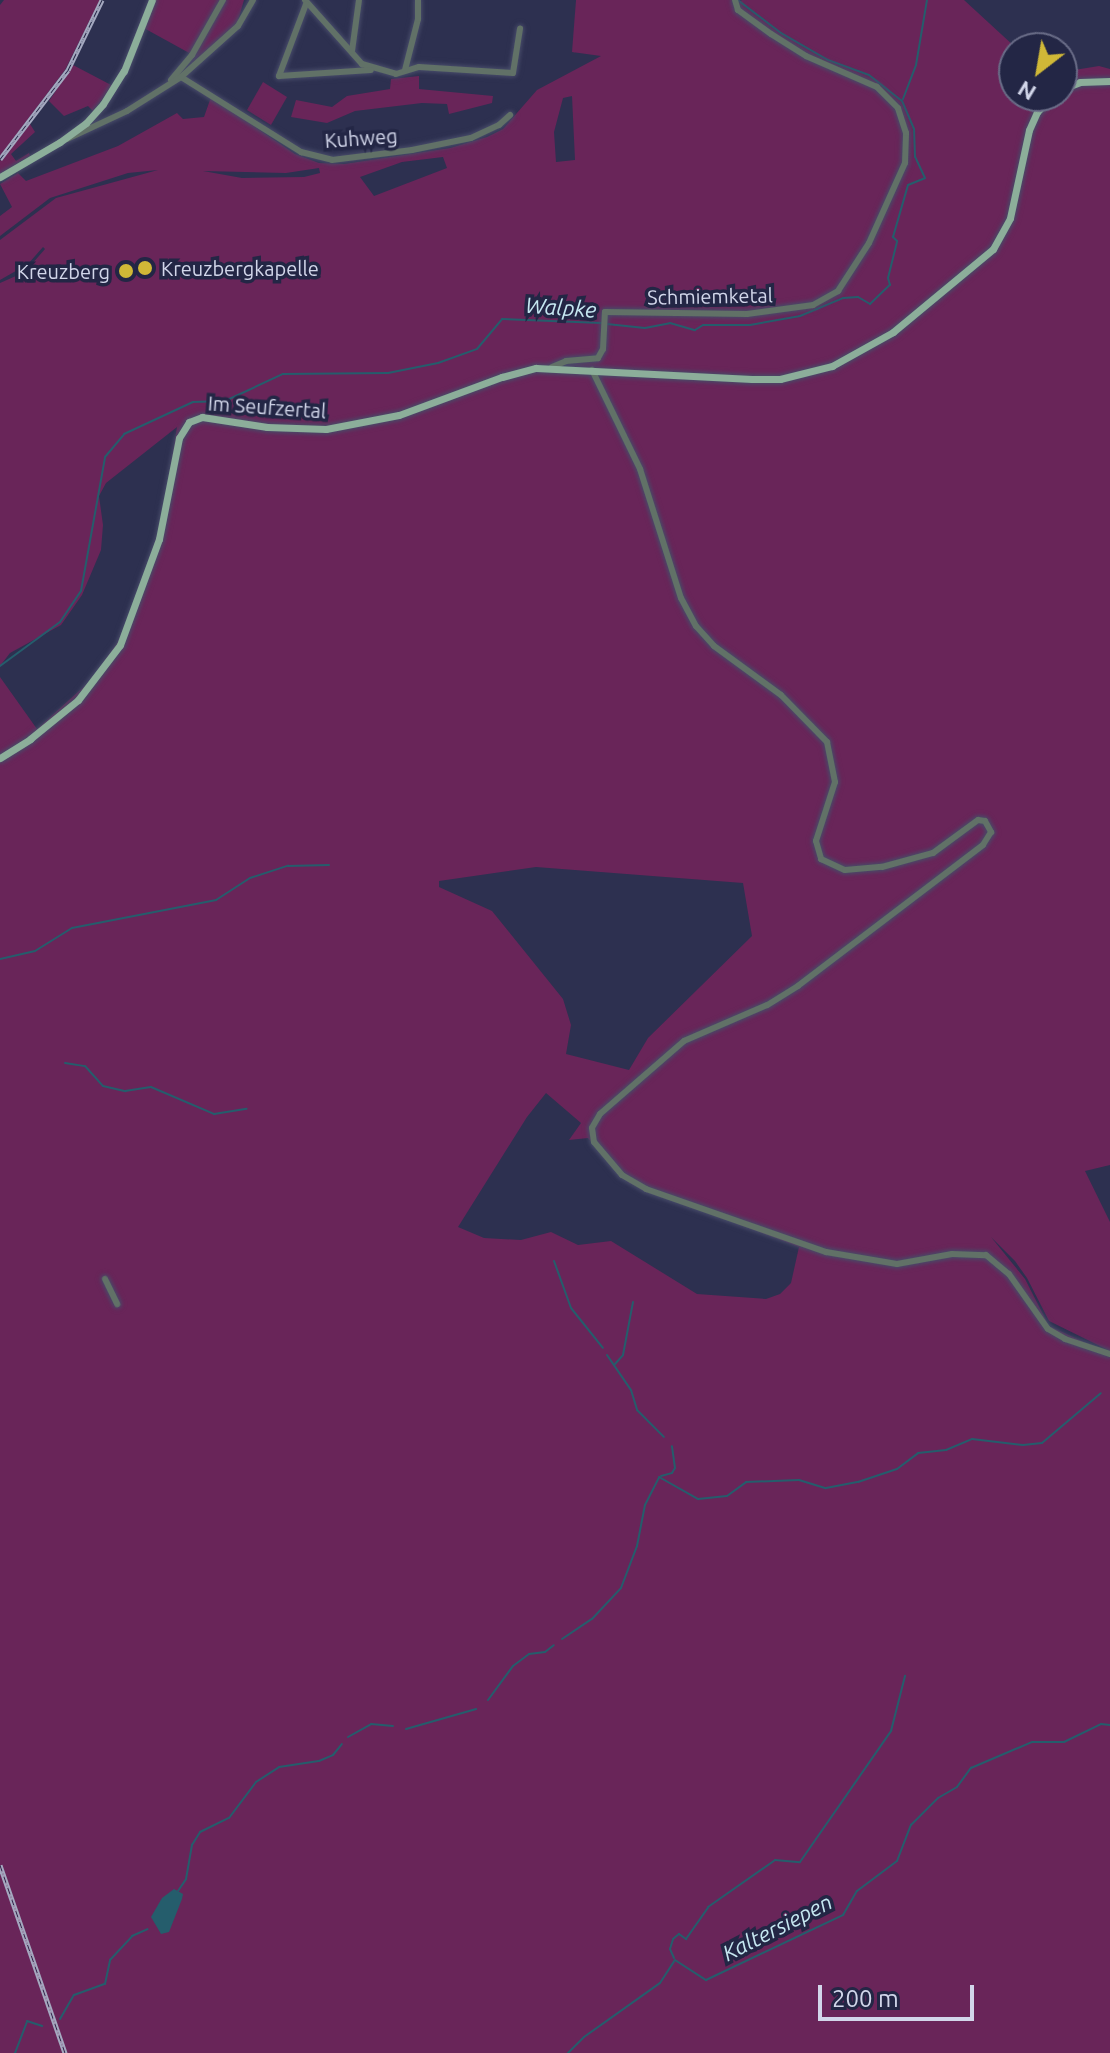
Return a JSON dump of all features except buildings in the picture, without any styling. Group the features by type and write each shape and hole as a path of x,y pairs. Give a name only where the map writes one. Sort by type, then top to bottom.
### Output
{"main road":[{"path":"0,177 89,126 124,71 152,0"},
{"path":"1078,83 1110,81"},
{"name":"Im Seufzertal","path":"0,758 30,739 78,700 120,645 159,539 179,438 189,422 202,417 267,427 326,429 399,415 519,371 552,367 780,379 822,369 865,351 928,305 993,249 1010,218 1029,130 1037,112"}],"street":[{"path":"163,89 192,55 223,0"},
{"path":"89,126 181,77 238,26 253,0"},
{"path":"352,51 359,0"},
{"path":"405,70 418,19 418,0"},
{"name":"Schmiemketal","path":"552,367 566,361 598,358 603,349 605,312 770,313 826,299 838,291 856,267 899,176 907,150 906,133 893,100 867,81 806,56 771,34 738,10 735,0"},
{"path":"375,70 279,76 305,2 362,64 396,74 419,67 513,73 520,29"},
{"name":"Kuhweg","path":"181,77 301,152 332,160 412,150 471,138 499,125 510,115"},
{"path":"592,370 640,469 674,578 696,626 714,646 781,695 827,742 835,782 816,841 821,859 841,869 865,869 933,853 978,820 985,821 991,832 983,845 798,986 767,1005 684,1041 600,1114 592,1128 594,1142 622,1175 646,1189 826,1252 903,1264 952,1254 986,1255 1009,1274 1038,1319 1053,1333 1110,1354"},
{"path":"105,1279 117,1304"}],"shaded area":[{"path":"4,0 100,0 65,70 0,156 0,5"},
{"path":"152,0 222,0 191,54 142,27"},
{"path":"226,0 244,0 237,24 179,76"},
{"path":"576,0 732,0 734,6 742,0 964,0 999,32 998,112 1078,112 1078,69 1099,66 1110,69 1110,1165 1085,1171 1110,1222 1110,1351 1049,1321 1027,1278 991,1237 1025,1279 1049,1326 1110,1354 1110,2053 0,2053 0,677 37,729 89,682 117,643 137,599 162,519 177,427 106,483 99,496 103,525 101,550 82,595 61,625 10,653 0,666 0,283 25,272 45,249 43,247 28,264 0,280 0,240 56,198 158,170 128,173 50,198 0,236 0,216 12,207 0,184 18,173 26,181 118,146 177,113 183,119 204,117 211,97 295,154 319,163 344,164 450,148 503,129 537,90 601,56 572,52","holes":["572,96 575,160 556,162 554,132 563,98","443,157 447,168 374,196 360,177 402,162","319,168 320,173 304,177 242,178 203,171 286,173","536,867 743,883 752,936 648,1038 629,1070 566,1054 571,1025 563,999 492,911 439,887 439,881","546,1093 581,1123 569,1140 588,1138 629,1183 799,1247 791,1283 780,1294 766,1299 697,1294 611,1241 578,1245 551,1232 521,1240 484,1238 458,1227 527,1117"]},
{"path":"73,65 113,86 93,111 88,106 64,116 49,101"},
{"path":"419,76 419,89 493,96 492,103 449,114 447,104 422,103 355,111 327,123 291,117 296,100 332,107 347,96 390,89 391,79"},
{"path":"263,82 287,97 271,125 247,110"},
{"path":"30,124 35,132 11,154 16,161 29,153 30,156 0,174 0,161"}],"water":[{"path":"174,1889 183,1894 182,1899 169,1932 161,1934 151,1917 162,1898"}],"waterway":[{"path":"903,99 916,65 927,0"},
{"name":"Walpke","path":"607,324 645,328 670,323 695,330 703,325 750,325 800,316 843,298 858,297 870,304 890,285 888,278 897,241 893,237 908,185 925,178 915,157 914,129 902,101 869,75 828,60 781,33 739,1"},
{"name":"Walpke","path":"0,666 60,622 81,591 105,457 124,434 193,402 225,401 283,374 388,373 438,363 477,349 502,319 601,323"},
{"path":"0,959 35,951 72,928 216,900 250,878 288,866 329,865"},
{"path":"65,1063 85,1066 103,1086 125,1091 151,1087 214,1114 247,1109"},
{"path":"554,1261 571,1308 603,1348"},
{"path":"615,1364 623,1355 633,1302"},
{"path":"607,1355 631,1390 637,1410 664,1437"},
{"path":"562,1639 592,1619 621,1588 637,1546 645,1505 659,1477 698,1499 727,1496 746,1482 799,1480 826,1488 858,1482 897,1469 918,1453 946,1450 972,1439 1023,1445 1042,1443 1101,1393"},
{"path":"661,1476 672,1473 675,1468 672,1446"},
{"path":"488,1700 513,1666 529,1654 545,1652 554,1645"},
{"path":"674,1958 670,1949 673,1939 679,1934 686,1939 708,1907 775,1860 800,1862 891,1731 905,1676"},
{"path":"406,1729 476,1709"},
{"path":"348,1737 371,1724 393,1726"},
{"name":"Kaltersiepen","path":"568,2053 584,2037 660,1983 675,1960 706,1980 843,1915 857,1891 897,1861 911,1825 938,1798 957,1787 971,1768 1032,1742 1064,1742 1101,1724 1110,1725"},
{"path":"178,1891 186,1879 192,1845 200,1832 229,1818 256,1782 279,1767 319,1761 333,1755 342,1744"},
{"path":"60,2019 74,1995 105,1984 110,1960 132,1936 148,1929"},
{"path":"15,2053 27,2021 42,2026"}],"railway":[{"path":"0,159 68,70 102,0"},
{"path":"0,1865 65,2053"}],"place":[{"name":"Kreuzbergkapelle","path":"145,268"},
{"name":"Kreuzberg","path":"126,271"}]}
